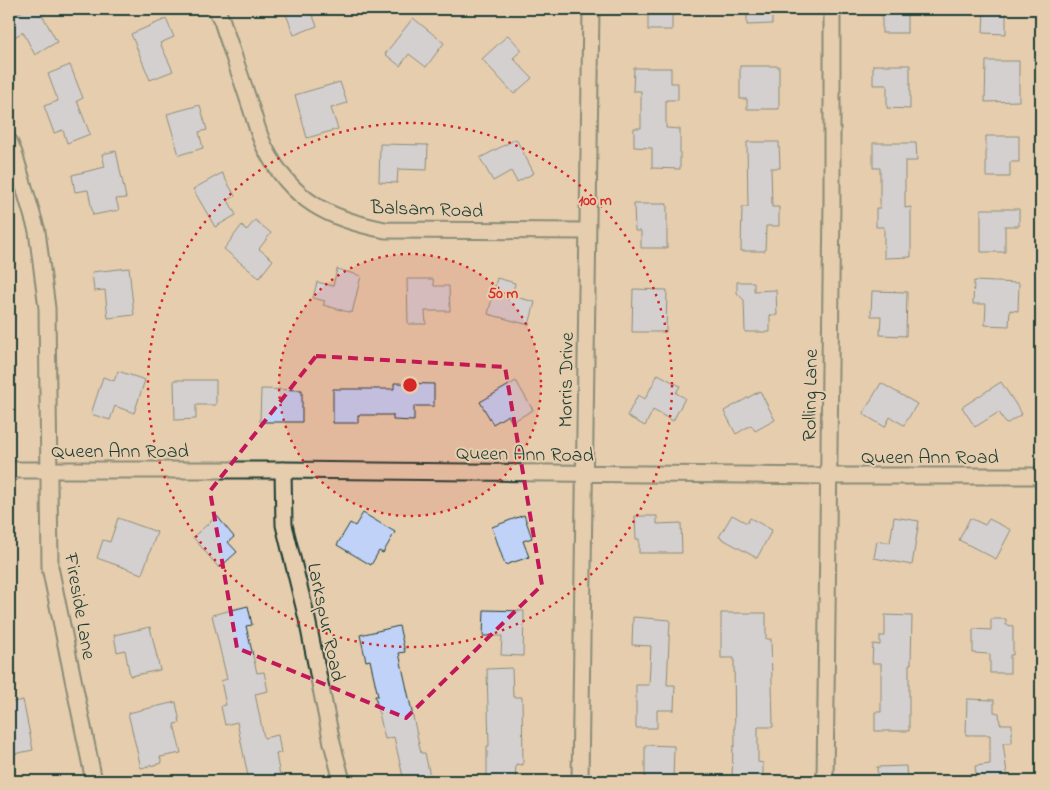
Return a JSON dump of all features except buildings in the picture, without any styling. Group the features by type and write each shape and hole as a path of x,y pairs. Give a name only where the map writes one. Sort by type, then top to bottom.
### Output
{"street":[{"name":"Balsam Road","path":"216,9 222,21 264,146 279,172 291,186 308,201 331,215 356,224 385,230 587,230"},
{"name":"Morris Drive","path":"580,781 591,9"},
{"name":"Rolling Lane","path":"825,781 832,201 832,9"},
{"name":"Fireside Lane","path":"9,141 14,152 37,231 47,308 50,566 94,781"},
{"name":"Queen Ann Road","path":"9,470 283,470 828,476 1041,476"},
{"name":"Larkspur Road","path":"283,470 284,525 307,619 332,743 342,781"}],"highlighted area":[{"path":"316,356 505,367 542,585 406,718 237,648 210,491"}]}
